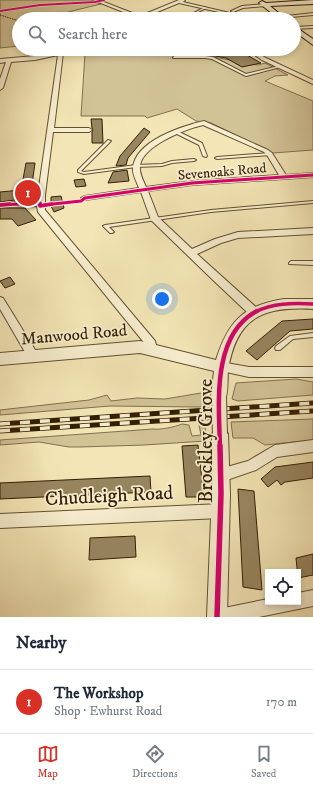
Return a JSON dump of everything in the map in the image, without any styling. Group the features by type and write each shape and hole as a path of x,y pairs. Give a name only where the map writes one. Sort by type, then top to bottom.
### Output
{"main road":[{"path":"257,0 274,12"},
{"path":"265,5 304,1 313,2"},
{"path":"301,33 312,42"}],"street":[{"path":"97,1 104,0"},
{"path":"97,1 123,12"},
{"path":"153,12 181,1 217,12"},
{"path":"232,12 234,5 242,7 265,5"},
{"path":"236,12 242,7"},
{"path":"301,16 313,14"},
{"path":"301,28 313,27"},
{"path":"0,61 43,56"},
{"path":"61,56 40,203 41,210 152,344 152,349"},
{"path":"258,56 313,82"},
{"path":"0,88 9,60"},
{"path":"254,312 216,278 154,218 136,166 146,151 155,143 176,132 199,124 210,124 270,154 284,177"},
{"path":"50,130 89,130"},
{"name":"Sevenoaks Road","path":"85,198 192,183 313,175"},
{"path":"0,205 40,203"},
{"path":"191,253 218,241 238,235 313,231"},
{"path":"0,301 33,356"},
{"name":"Brockley Grove","path":"218,617 221,475 219,374 221,367 232,335 241,322 254,312 266,307 281,304 313,304"},
{"name":"Manwood Road","path":"0,359 131,347 152,349 221,367"},
{"path":"221,367 249,372 313,372"},
{"path":"221,475 251,466 275,451 313,446"},
{"name":"Chudleigh Road","path":"0,521 220,511"},
{"path":"301,600 313,598"},
{"path":"218,617 280,605"}],"lane":[{"path":"195,12 205,8"},
{"path":"174,57 214,58 246,75 279,67"},
{"path":"176,132 201,144 205,156"},
{"path":"109,141 79,171 84,173 136,166 162,165 172,162 194,160"},
{"path":"217,158 270,154"},
{"path":"112,232 105,226 211,211 313,202"},
{"path":"291,263 313,263"},
{"path":"278,348 292,337 313,335"}],"path":[{"path":"0,11 7,10"},
{"path":"0,15 12,19"}],"shaded area":[{"path":"0,0 90,0 101,4 68,12 12,12 12,47 0,48"},
{"path":"85,56 208,56 258,65 265,63 288,75 275,76 265,81 313,101 313,150 273,153 211,123 196,121 177,109 147,118 145,116 81,116"},
{"path":"296,379 313,382 313,395 238,401 232,399 236,383"},
{"path":"201,393 205,396 205,404 200,407 110,406 0,415 0,410 89,400 107,395 111,401 137,398 165,399"},
{"path":"313,419 313,440 265,445 253,438 233,438 231,422"},
{"path":"182,424 189,425 192,436 201,435 199,425 205,424 206,441 80,447 69,447 39,442 0,445 0,440 160,429"}],"building":[{"path":"215,56 249,56 261,63 242,67 226,58"},
{"path":"91,119 102,119 103,143 92,143 93,130"},
{"path":"144,128 150,132 128,158 126,165 116,166 120,156"},
{"path":"26,163 35,163 30,198 0,202 0,192 21,190"},
{"path":"127,170 129,181 108,183 113,172"},
{"path":"84,179 86,186 76,187 74,180"},
{"path":"61,196 64,208 54,212 51,206 51,197"},
{"path":"0,208 25,208 36,220 18,226 12,219 0,219"},
{"path":"10,277 15,284 5,288 0,281"},
{"path":"313,319 313,329 290,331 257,360 246,351 282,321"},
{"path":"198,445 204,497 186,497 182,446"},
{"path":"313,462 313,478 285,482 281,485 277,480 268,487 261,479 275,467"},
{"path":"150,476 151,492 0,499 0,483"},
{"path":"238,489 254,491 262,590 243,587"},
{"path":"135,536 136,557 89,560 90,538"},
{"path":"313,554 313,575 301,577 301,569 297,569 296,558"}],"railway":[{"path":"0,424 313,403"},
{"path":"0,431 313,411"}],"cycle path":[{"path":"0,11 40,5 95,2 104,0"},
{"path":"0,205 40,203 40,206 192,183 313,175"},
{"path":"217,617 221,494 219,383 223,359 236,331 253,313 274,305 299,303 313,304"}],"place":[{"name":"The Workshop","path":"28,193"}]}
